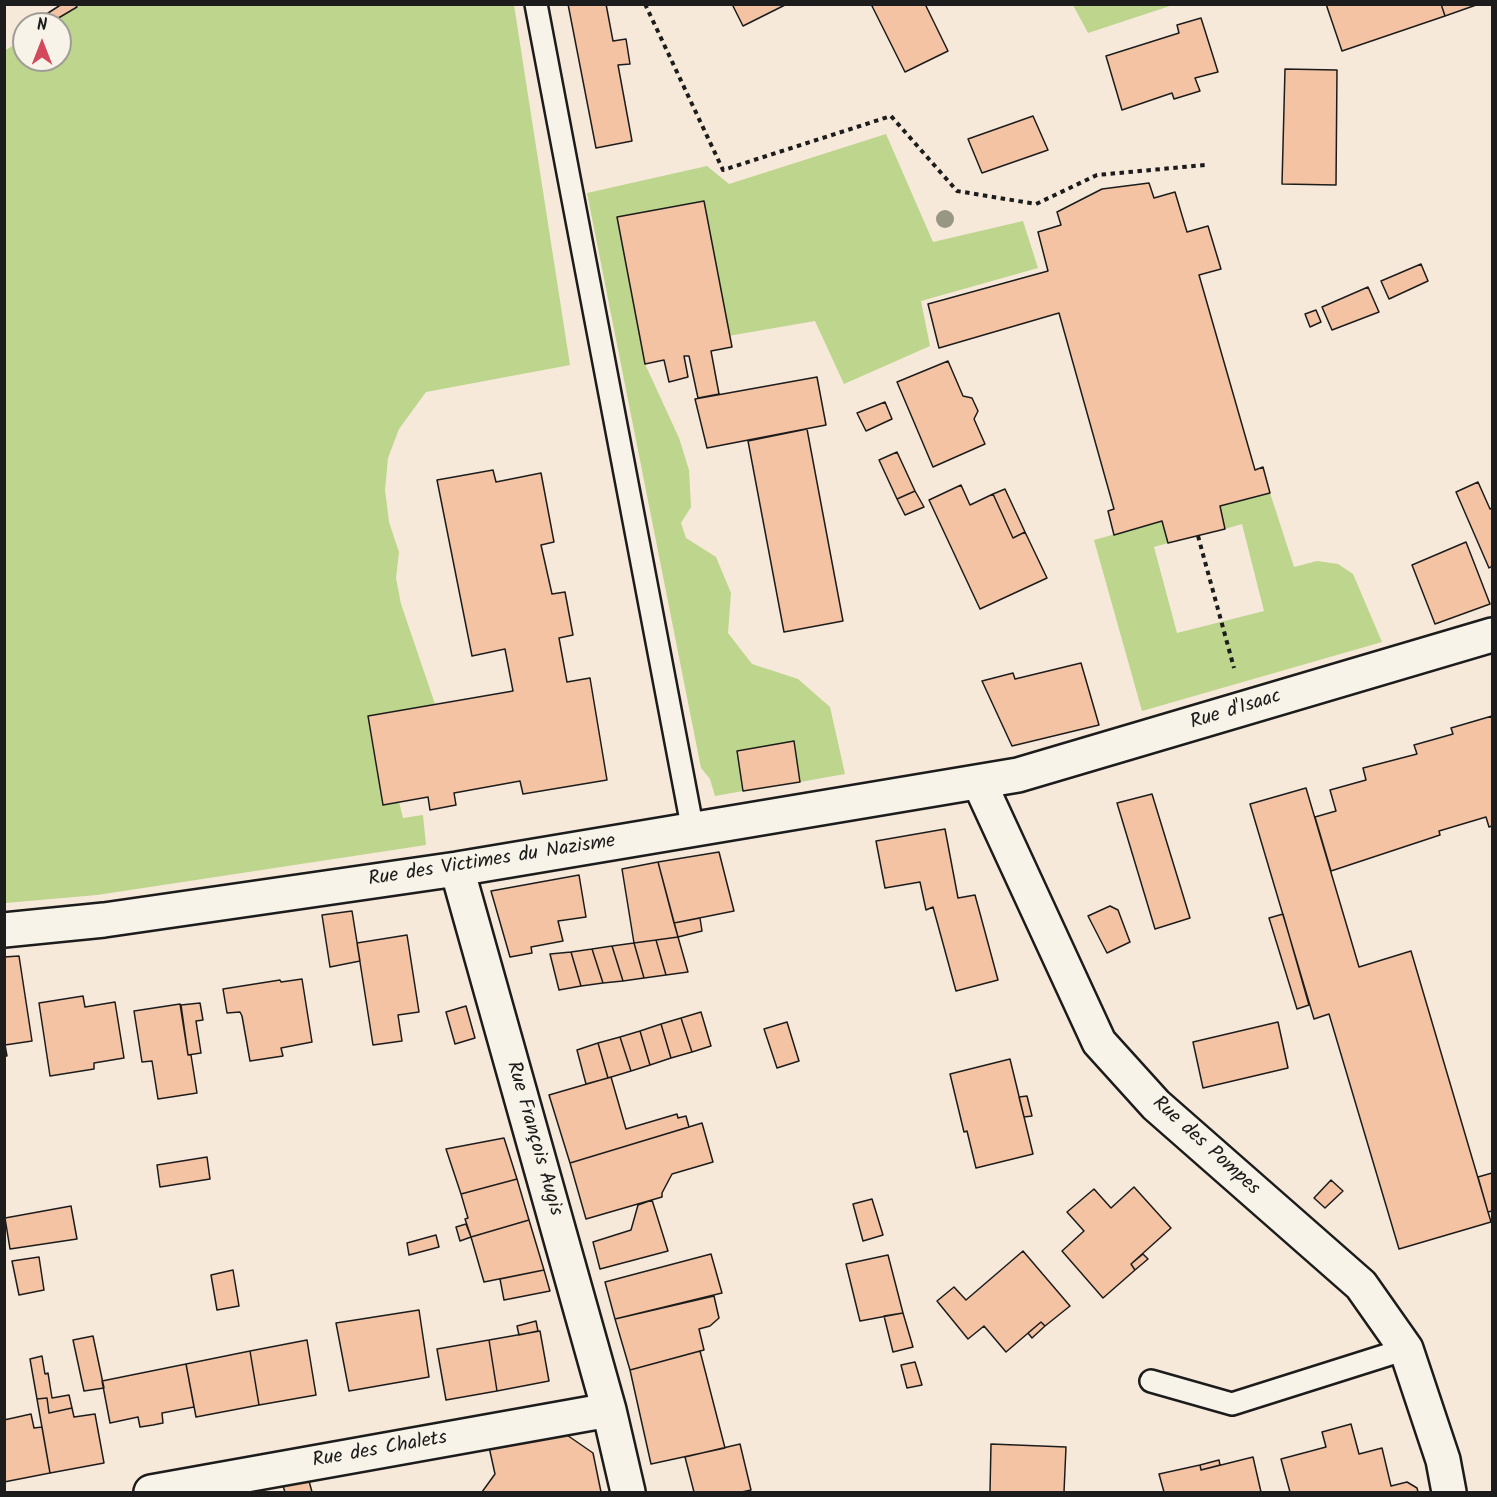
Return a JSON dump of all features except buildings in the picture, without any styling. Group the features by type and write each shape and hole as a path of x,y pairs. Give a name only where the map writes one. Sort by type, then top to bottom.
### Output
{"street":[{"name":"Rue d'Isaac","path":"979,782 1018,775 1095,753 1492,635"},
{"name":"Rue des Victimes du Nazisme","path":"4,930 104,920 457,869 979,782"},
{"name":"Rue des Pompes","path":"979,782 1099,1042 1156,1105 1361,1285 1406,1349 1443,1460 1449,1492"},
{"name":"Rue François Augis","path":"457,869 609,1410 628,1492"},
{"name":"Rue des Chalets","path":"151,1492 609,1410"}],"lane":[{"path":"536,4 693,831"},
{"path":"1151,1381 1232,1404 1406,1349"}],"path":[{"path":"645,4 723,170 891,116 957,191 1036,204 1097,175 1205,165"},
{"path":"1198,536 1235,673"}],"green space":[{"path":"81,5 514,5 570,365 426,392 399,429 388,458 385,490 389,522 399,552 396,578 401,604 435,704 368,717 383,805 399,802 403,818 423,815 426,845 97,895 5,903 4,51 12,46 12,72 72,72 72,12 69,12"},
{"path":"1073,5 1173,5 1088,33"},
{"path":"886,134 933,242 1023,221 1038,268 921,301 930,346 844,384 815,321 728,336 617,217 645,364 679,438 689,470 691,507 681,523 686,538 716,557 731,593 728,633 752,664 798,679 830,707 845,774 800,782 793,742 737,751 743,791 715,796 710,779 701,768 587,193 707,166 729,184"},
{"path":"1270,493 1294,567 1317,561 1338,564 1353,574 1382,642 1142,711 1094,540 1162,521 1168,543 1154,547 1177,633 1264,611 1242,524 1225,529 1220,506"}]}
